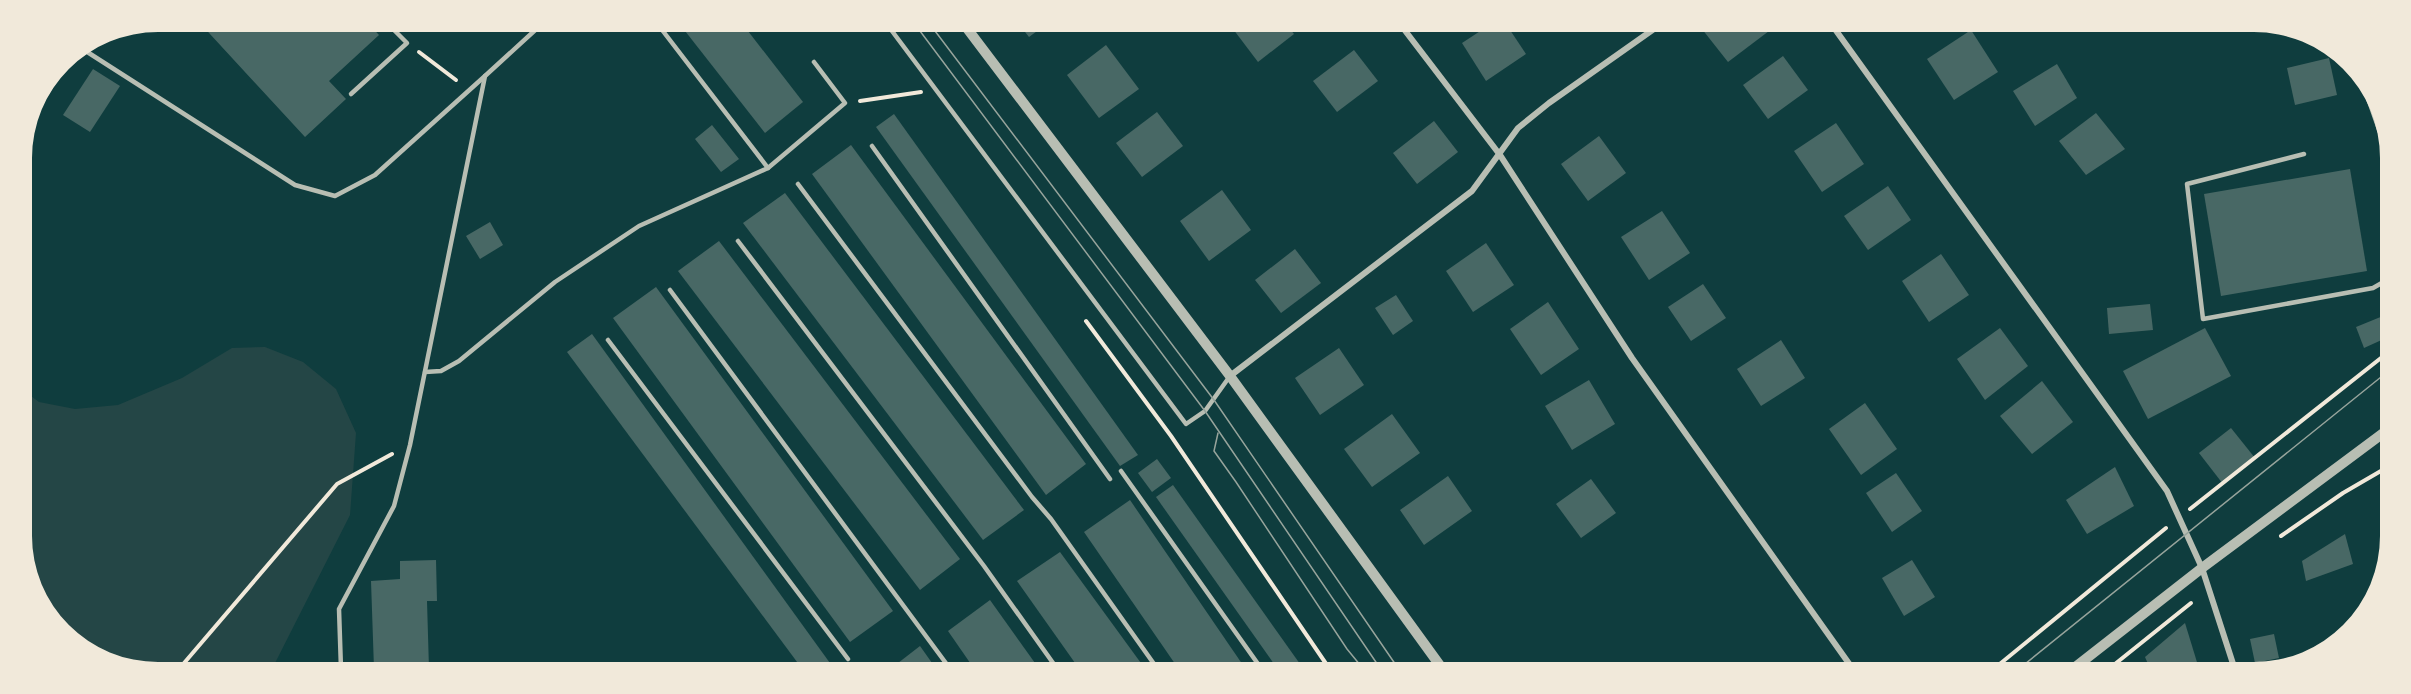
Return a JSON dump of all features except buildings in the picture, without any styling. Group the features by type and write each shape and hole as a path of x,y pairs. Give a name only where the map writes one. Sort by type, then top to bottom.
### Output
{"street":[{"path":"970,32 1230,376 1437,662"},
{"path":"1406,32 1500,155 1632,358 1848,662"},
{"path":"1230,376 1472,191 1518,128 1549,103 1650,32"},
{"path":"1837,32 2167,491 2202,568 2232,662"},
{"path":"2082,662 2202,568 2380,435"}],"lane":[{"path":"351,94 407,43 396,32"},
{"path":"88,53 295,185 335,196 375,175 533,32"},
{"path":"664,32 768,168"},
{"path":"893,32 1186,424 1205,411 1230,376"},
{"path":"425,372 441,370 459,361 555,282 639,226 768,168 845,103 814,62"},
{"path":"341,662 339,609 394,506 410,445 485,75"},
{"path":"872,146 1110,478"},
{"path":"2304,154 2187,184 2203,320 2373,288 2380,284"},
{"path":"798,184 1032,497 1051,519 1153,662"},
{"path":"738,242 984,566 1052,662"},
{"path":"670,290 945,662"},
{"path":"608,340 848,659"},
{"path":"1121,471 1257,662"}],"path":[{"path":"407,43 470,89"},
{"path":"845,103 919,93 931,85"},
{"path":"1171,436 1325,662"},
{"path":"185,662 337,484 410,445"},
{"path":"2277,538 2343,493 2380,471"},
{"path":"2118,662 2209,589"}],"shaded area":[{"path":"265,347 303,362 336,389 356,433 350,515 276,662 158,662 141,661 109,653 95,646 68,626 48,599 38,577 32,536 32,397 39,402 75,409 118,405 182,378 232,348"}],"tram line":[{"path":"921,32 1205,411 1376,662"},
{"path":"936,32 1214,400 1394,662"},
{"path":"2027,662 2380,378"},
{"path":"1218,433 1214,451 1358,662"}]}
